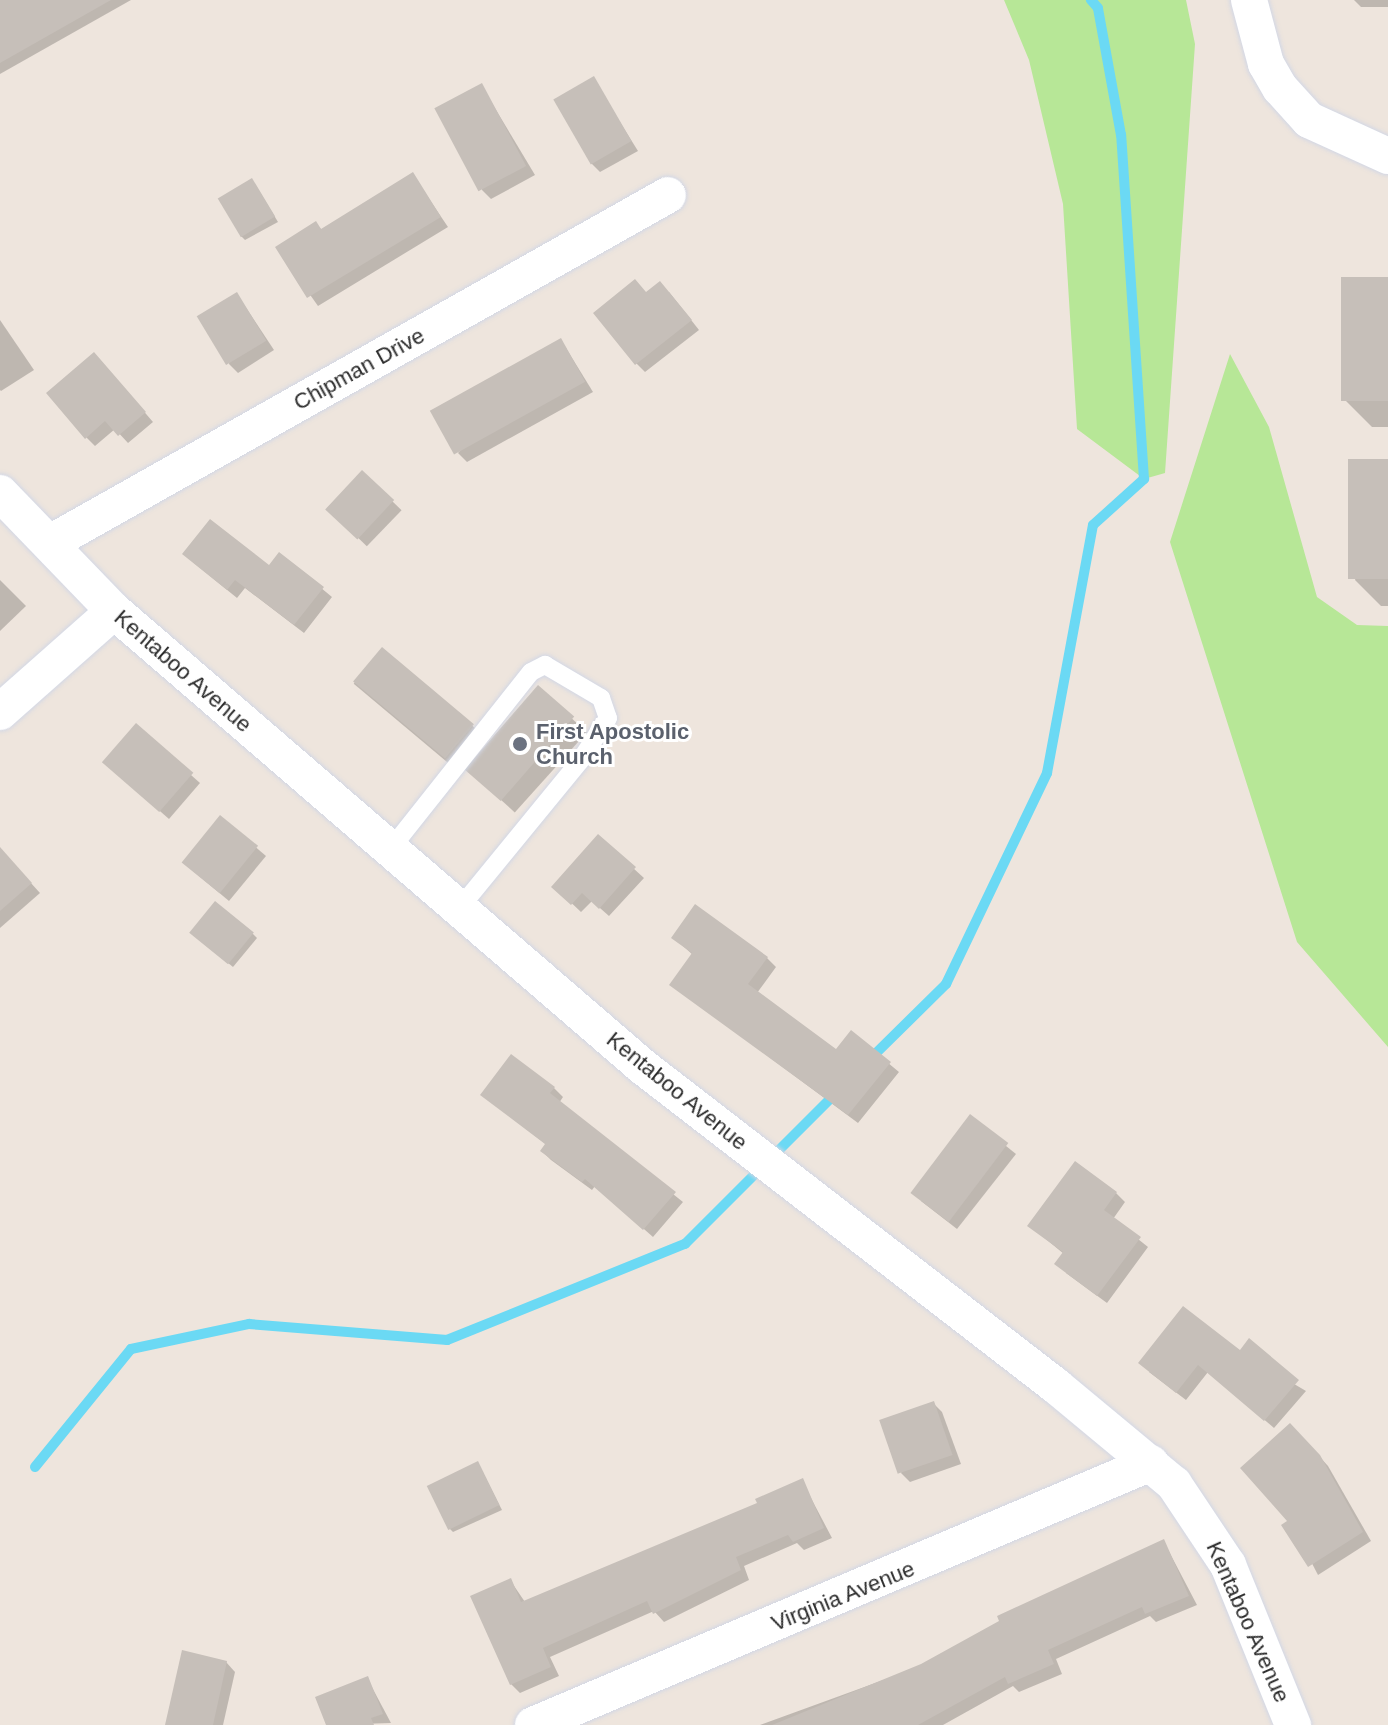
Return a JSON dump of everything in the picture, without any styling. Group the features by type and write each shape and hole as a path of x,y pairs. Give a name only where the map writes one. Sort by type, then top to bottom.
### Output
{"street":[{"path":"1249,0 1266,64 1280,88 1309,120 1388,156"},
{"name":"Chipman Drive","path":"50,543 668,195"},
{"name":"Kentaboo Avenue","path":"3,502 50,543 114,611 643,1067 1174,1484 1220,1552 1293,1725"},
{"path":"0,712 114,611"},
{"name":"Virginia Avenue","path":"533,1725 1151,1463"}],"lane":[{"path":"389,851 531,672 545,665 601,698 608,718 580,761 458,910"}],"green space":[{"path":"1004,0 1186,0 1195,44 1165,473 1144,479 1077,429 1063,204 1029,60"},
{"path":"1230,354 1269,427 1317,597 1357,625 1388,626 1388,1047 1297,942 1170,542"}],"building":[{"path":"0,0 111,0 0,63"},
{"path":"594,76 632,141 591,164 553,100"},
{"path":"482,83 526,166 478,191 434,108"},
{"path":"413,172 441,217 307,298 275,247 316,221 321,229"},
{"path":"252,178 275,217 241,237 218,199"},
{"path":"1341,277 1388,277 1388,401 1341,401"},
{"path":"635,279 646,292 660,281 692,320 635,365 593,313"},
{"path":"237,292 266,341 226,365 197,316"},
{"path":"561,338 585,382 454,454 430,411"},
{"path":"94,352 146,412 118,436 105,421 85,439 46,393"},
{"path":"1348,459 1388,459 1388,579 1348,579"},
{"path":"362,470 394,500 357,540 325,509"},
{"path":"210,519 269,565 279,552 324,587 294,625 235,580 227,590 182,554"},
{"path":"382,647 474,724 445,759 353,681"},
{"name":"First Apostolic Church","path":"538,685 574,716 501,801 465,770"},
{"path":"136,723 193,773 159,812 102,762"},
{"path":"220,815 258,846 220,893 182,862"},
{"path":"598,834 636,867 599,909 582,893 571,905 551,887"},
{"path":"0,847 32,883 0,911"},
{"path":"215,901 254,932 228,964 189,933"},
{"path":"695,904 768,957 748,984 836,1049 851,1030 891,1062 848,1115 669,985 692,953 671,938"},
{"path":"511,1054 555,1087 550,1093 676,1192 643,1230 585,1179 582,1182 540,1151 545,1144 480,1095"},
{"path":"970,1114 1008,1143 949,1222 910,1193"},
{"path":"1075,1161 1117,1192 1104,1210 1141,1237 1097,1296 1054,1264 1063,1252 1027,1226"},
{"path":"1183,1306 1240,1350 1249,1338 1299,1380 1264,1421 1198,1365 1176,1393 1138,1363"},
{"path":"934,1401 953,1455 898,1474 879,1420"},
{"path":"1290,1423 1320,1455 1363,1532 1308,1567 1281,1525 1287,1521 1240,1468"},
{"path":"478,1461 499,1505 448,1530 427,1486"},
{"path":"803,1478 824,1528 793,1542 788,1535 736,1557 741,1570 653,1614 647,1601 543,1648 551,1667 510,1685 470,1596 511,1578 521,1602 757,1503 755,1499"},
{"path":"1164,1539 1189,1596 1145,1614 1142,1607 1048,1650 1054,1664 1008,1684 1005,1677 918,1725 772,1725 921,1664 999,1621 997,1616"},
{"path":"182,1650 227,1661 213,1725 165,1725"},
{"path":"368,1676 383,1714 371,1718 374,1725 326,1725 315,1697"}],"waterway":[{"path":"868,1061 946,984 1047,773 1093,525 1144,479 1121,135 1098,8 1091,0"},
{"path":"35,1467 131,1349 249,1324 447,1340 685,1244 837,1092"}],"place":[{"name":"First Apostolic Church","path":"520,744"}]}
